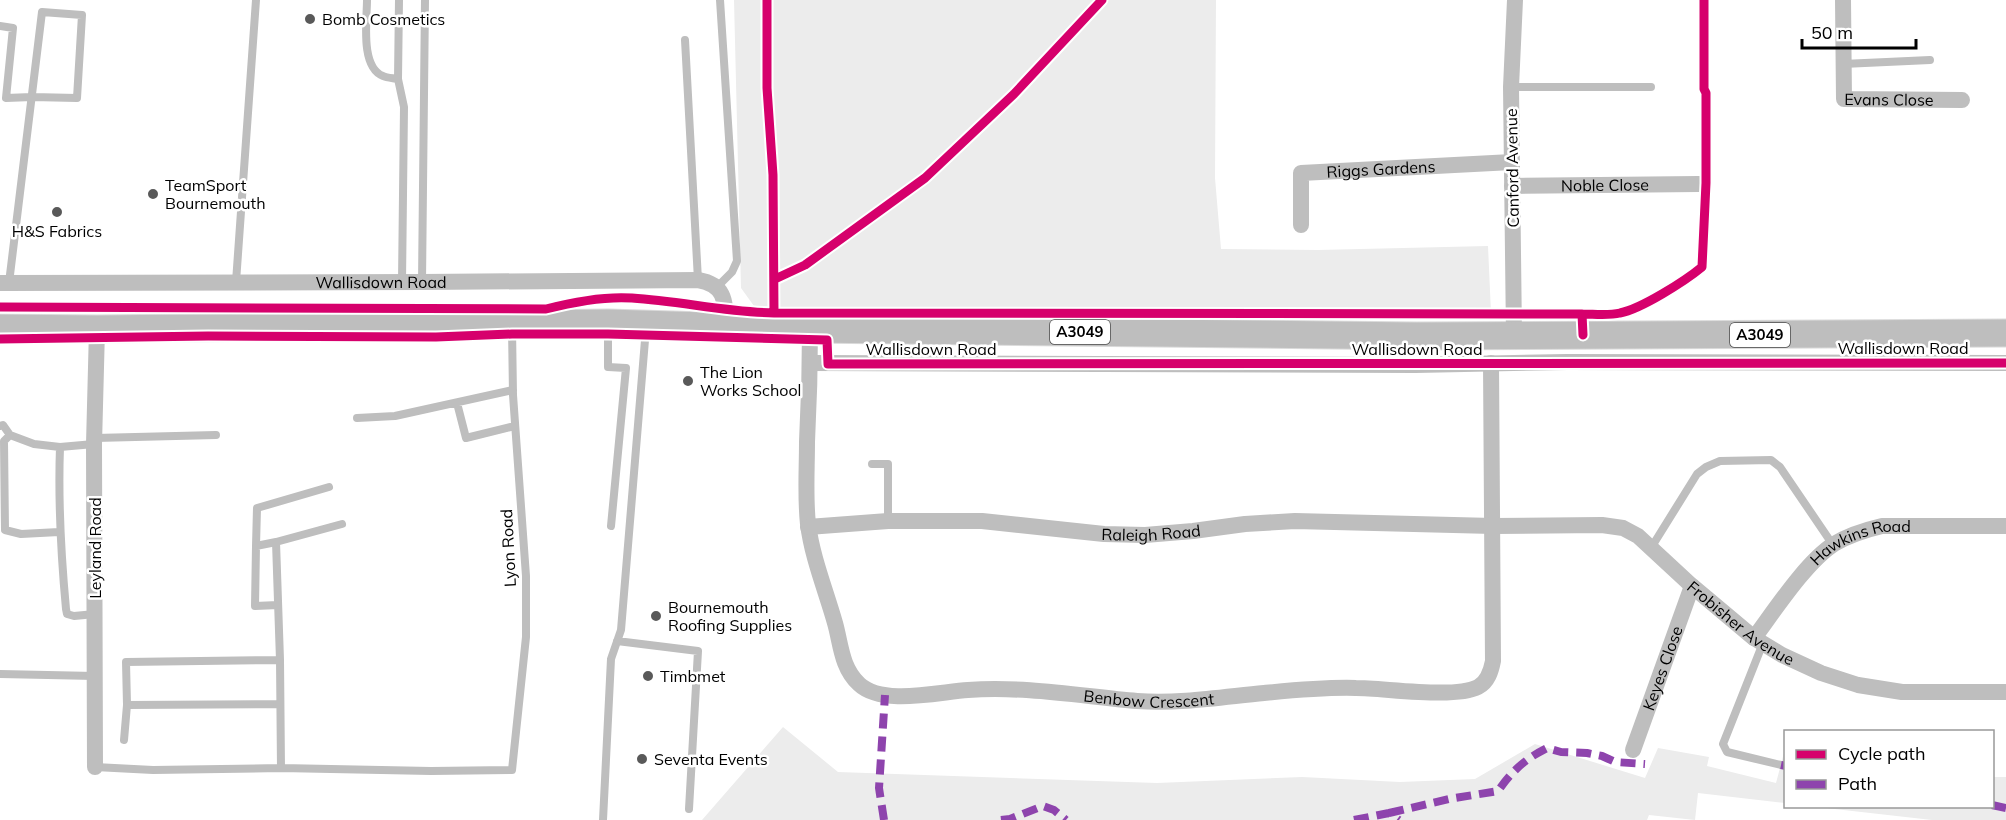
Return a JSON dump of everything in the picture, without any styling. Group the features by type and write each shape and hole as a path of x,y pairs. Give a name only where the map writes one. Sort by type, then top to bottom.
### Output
{"main road":[{"name":"Wallisdown Road","path":"0,328 608,323 726,328 1416,336 2006,333"}],"street":[{"name":"Canford Avenue","path":"1514,336 1511,87 1515,0"},
{"name":"Evans Close","path":"1843,0 1844,99 1962,100"},
{"name":"Riggs Gardens","path":"1301,225 1301,173 1512,162"},
{"name":"Noble Close","path":"1512,186 1699,184"},
{"name":"Wallisdown Road","path":"5,283 698,280 717,287"},
{"path":"717,287 722,292 726,310 726,328"},
{"name":"Leyland Road","path":"95,767 94,441 97,328"},
{"name":"Benbow Crescent","path":"810,329 806,494 808,527 843,659 850,674 860,686 869,691 905,696 1007,688 1138,701 1179,701 1311,688 1454,692 1481,686 1490,675 1493,661 1491,363"},
{"name":"Wallisdown Road","path":"1415,365 1416,336"},
{"name":"Wallisdown Road","path":"810,363 1415,365 2006,363"},
{"name":"Raleigh Road","path":"808,527 888,521 982,521 1104,534 1145,535 1295,521 1493,526"},
{"name":"Frobisher Avenue","path":"1493,526 1602,525 1623,528 1638,536 1692,586 1759,640 1782,655 1821,673 1858,685 1902,692 2006,692"},
{"name":"Hawkins Road","path":"1759,640 1811,564 1833,545 1865,530 1882,526 2006,526"},
{"name":"Keyes Close","path":"1633,750 1692,586"}],"lane":[{"path":"236,282 256,0"},
{"path":"368,0 366,43 371,63 376,72 398,79"},
{"path":"399,0 398,79 404,107 402,282"},
{"path":"422,282 425,0"},
{"path":"717,287 732,272 737,261 720,0"},
{"path":"0,26 13,28 3,98 32,97 77,98 82,15 42,12 32,97 5,283"},
{"path":"685,40 698,280"},
{"path":"1844,64 1930,60"},
{"path":"1511,87 1650,87"},
{"path":"608,323 608,367 626,368 611,526"},
{"path":"603,820 611,659 621,630 646,324"},
{"name":"Lyon Road","path":"281,768 512,770 526,637 526,586 513,390 512,325"},
{"path":"357,418 395,416 513,390"},
{"path":"457,403 466,438 515,426"},
{"path":"0,426 3,425 10,435 34,444 60,447 94,441 216,435"},
{"path":"10,435 4,441 2,530 21,534 59,532"},
{"path":"60,447 59,532 67,614 74,616 95,614"},
{"path":"1651,548 1697,474 1706,467 1720,461 1771,460 1780,467 1833,545"},
{"path":"872,464 888,464 888,521"},
{"path":"278,605 255,606 257,507 329,487"},
{"path":"256,546 342,524"},
{"path":"95,767 153,770 281,768 276,542"},
{"path":"1759,640 1723,744 1727,752 1781,765"},
{"path":"617,641 698,651 689,809"},
{"path":"124,740 127,705 126,662 280,660"},
{"path":"0,674 96,676"},
{"path":"127,705 280,704"}],"shaded area":[{"path":"734,0 1216,0 1215,178 1221,249 1318,250 1488,246 1491,313 1061,320 769,313 754,306 741,288"},
{"path":"783,727 838,772 1157,783 1302,777 1400,782 1475,779 1535,744 1645,778 1658,748 1709,757 1707,766 1776,783 1784,753 1784,803 1698,793 1695,820 1649,815 1647,820 702,820"},
{"path":"1994,777 2006,777 2006,820 1932,820 1826,808 1994,808"}],"marked path":[{"path":"884,820 879,788 885,695"},
{"path":"1389,813 1449,799 1498,791 1519,766 1547,748 1561,752 1602,756 1615,762 1645,764"},
{"path":"1994,805 2006,808"},
{"path":"1001,820 1010,819 1043,806 1054,810 1066,820"},
{"path":"1354,820 1389,813 1399,820"}],"cycle path":[{"path":"767,0 767,88 773,175 774,313"},
{"path":"775,279 805,265 925,178 1014,94 1102,0"},
{"path":"1583,335 1582,314 1611,314 1629,310 1662,294 1702,267 1706,183 1704,0"},
{"path":"0,307 546,309 588,300 621,298 650,299 738,311 774,313 1582,314"},
{"path":"0,339 608,334 827,340 828,364 2006,363"}],"place":[{"name":"Bomb Cosmetics","path":"310,19"},
{"name":"TeamSport Bournemouth","path":"153,194"},
{"name":"H&S Fabrics","path":"57,212"},
{"name":"The Lion Works School","path":"688,381"},
{"name":"Bournemouth Roofing Supplies","path":"656,616"},
{"name":"Timbmet","path":"648,676"},
{"name":"Seventa Events","path":"642,759"}]}
